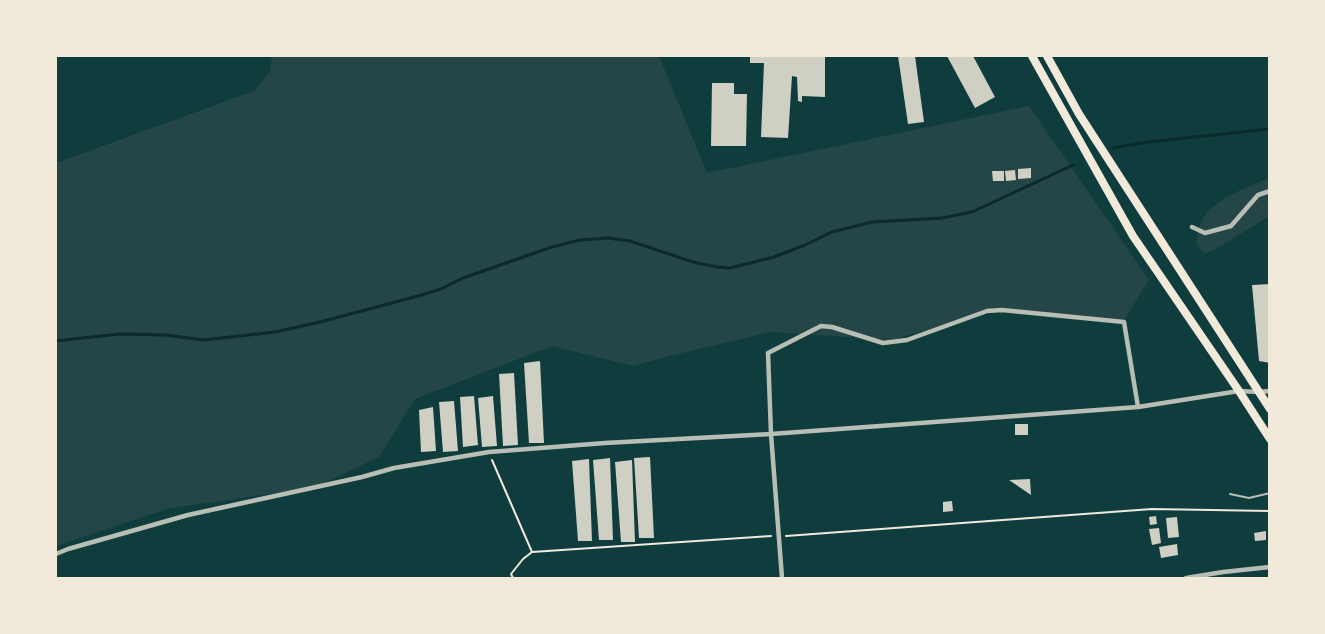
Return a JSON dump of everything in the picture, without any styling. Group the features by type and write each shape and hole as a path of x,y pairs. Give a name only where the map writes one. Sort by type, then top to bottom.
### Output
{"highway":[{"path":"1032,56 1133,236 1269,438"},
{"path":"1047,56 1079,114 1269,409"}],"street":[{"path":"1192,227 1205,233 1231,226 1258,195 1269,191"},
{"path":"782,579 771,434 768,353 821,326 832,327 883,343 908,340 987,311 1002,310 1124,322 1138,407"},
{"path":"56,554 188,516 394,468 489,452 1138,407 1239,391 1269,391"},
{"path":"1186,579 1269,567"}],"lane":[{"path":"1230,494 1249,498 1269,492"}],"path":[{"path":"489,452 532,552"},
{"path":"513,579 511,574 532,552 1152,509 1269,511"}],"shaded area":[{"path":"272,56 659,56 707,173 1029,106 1149,280 1124,320 998,310 892,340 771,332 633,366 552,346 415,399 379,457 313,488 170,508 56,546 56,163 254,91 270,71"},
{"path":"1269,178 1269,216 1218,248 1204,254 1196,242 1201,222 1208,212 1232,194"}],"building":[{"path":"750,56 825,56 825,97 802,96 802,102 798,101 797,77 792,76 788,138 761,137 764,63 750,63"},
{"path":"898,56 915,56 924,122 908,124"},
{"path":"947,56 973,56 995,97 975,108"},
{"path":"712,83 734,83 734,94 747,94 746,146 711,146"},
{"path":"1031,168 1031,178 1018,179 1018,169"},
{"path":"1015,170 1016,180 1006,181 1005,171"},
{"path":"992,171 1004,171 1004,181 993,181"},
{"path":"1270,284 1270,363 1259,361 1252,285"},
{"path":"540,361 544,443 529,443 524,363"},
{"path":"514,373 518,445 503,446 499,374"},
{"path":"474,396 478,445 463,447 460,397"},
{"path":"493,396 497,446 482,447 478,398"},
{"path":"454,401 458,451 443,452 439,402"},
{"path":"433,407 436,451 421,452 419,410"},
{"path":"1015,424 1028,424 1028,435 1015,435"},
{"path":"650,457 654,538 639,538 634,458"},
{"path":"610,458 613,540 599,540 593,460"},
{"path":"589,459 592,541 578,541 572,461"},
{"path":"632,460 635,542 621,542 615,462"},
{"path":"1030,479 1031,495 1009,480"},
{"path":"952,501 953,511 943,512 943,502"},
{"path":"1156,516 1157,524 1150,525 1149,517"},
{"path":"1177,517 1179,537 1168,538 1166,518"},
{"path":"1159,528 1161,543 1152,545 1149,529"},
{"path":"1266,531 1266,540 1255,541 1254,533"},
{"path":"1177,544 1178,555 1161,558 1159,547"}],"waterway":[{"path":"1113,148 1270,129"},
{"path":"56,341 119,334 165,335 204,340 275,332 418,296 552,247 580,240 608,238 630,241 693,262 730,268 774,257 832,232 872,222 942,218 972,212 1073,165"}]}
